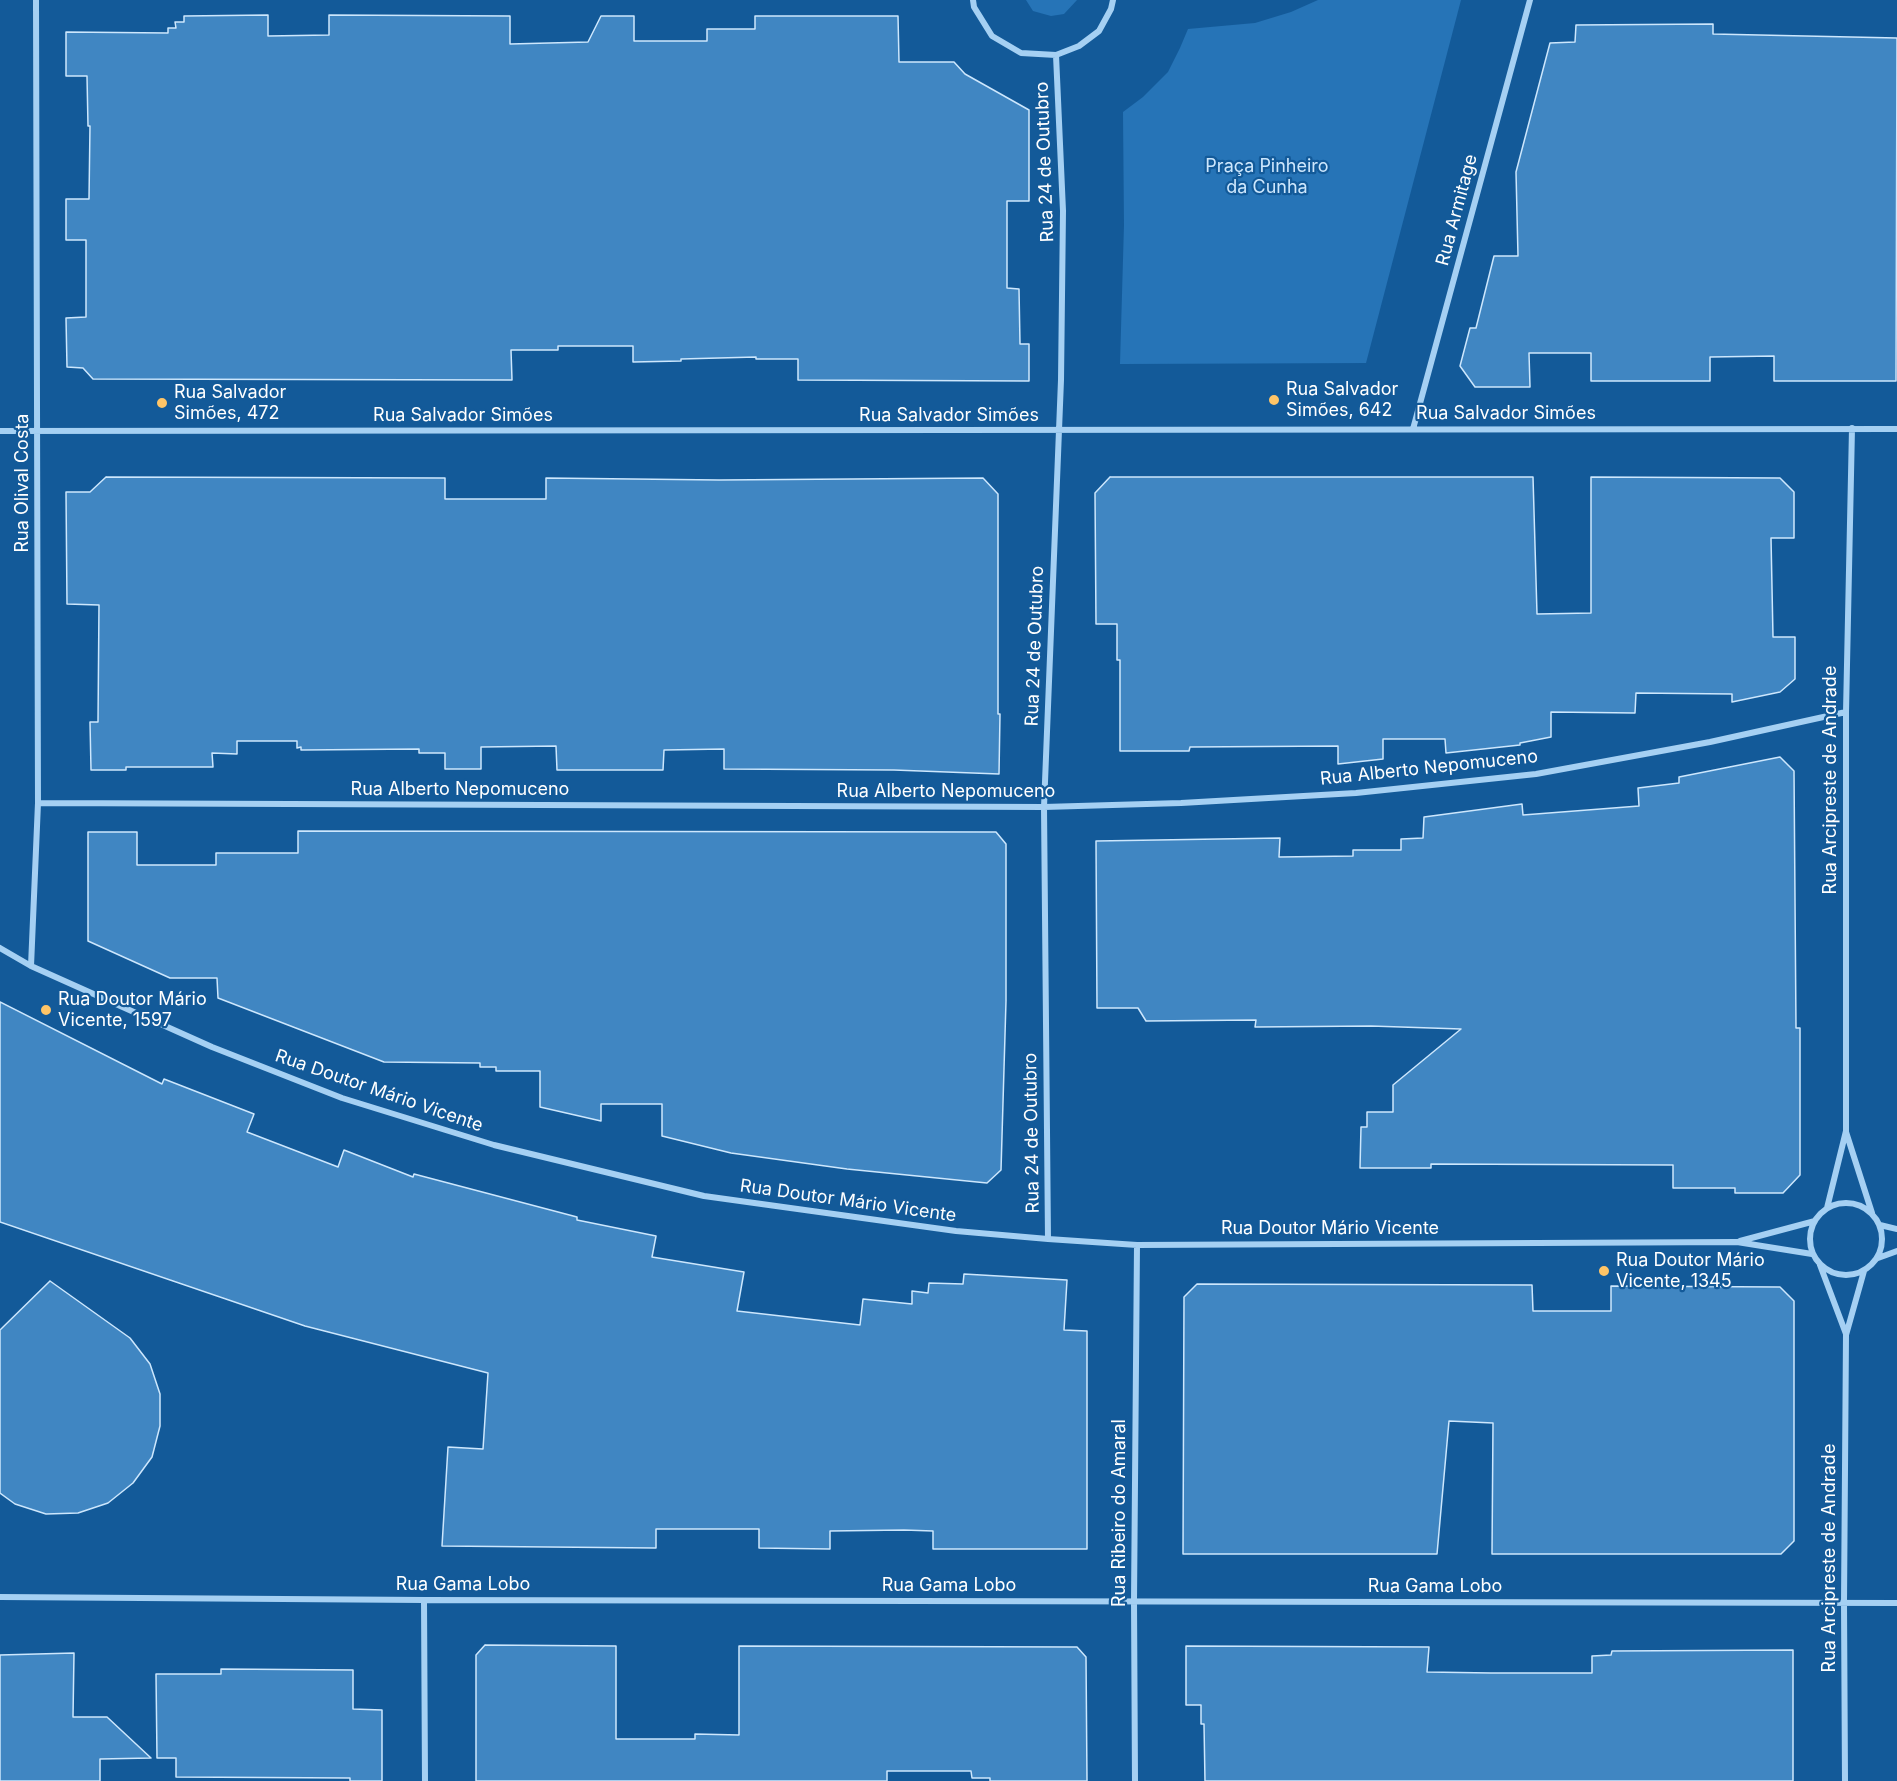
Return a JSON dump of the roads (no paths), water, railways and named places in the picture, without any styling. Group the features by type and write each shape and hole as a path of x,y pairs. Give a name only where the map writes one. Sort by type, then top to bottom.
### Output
{"street":[{"name":"Rua Olival Costa","path":"31,966 38,803 36,0"},
{"path":"973,0 974,7 992,36 1021,53 1056,55 1079,46 1099,31 1111,9 1113,0"},
{"name":"Rua Armitage","path":"1413,429 1530,0"},
{"name":"Rua 24 de Outubro","path":"1048,1239 1044,807 1058,431 1063,211 1056,55"},
{"name":"Rua Arcipreste de Andrade","path":"1827,1208 1846,1131 1846,712 1852,428"},
{"name":"Rua Salvador Simões","path":"0,431 1897,429"},
{"name":"Rua Alberto Nepomuceno","path":"38,803 1044,807 1181,803 1356,793 1536,774 1710,742 1846,712"},
{"name":"Rua Doutor Mário Vicente","path":"0,948 31,966 212,1047 331,1094 494,1145 704,1196 956,1231 1137,1245 1737,1242 1812,1254"},
{"name":"Rua Arcipreste de Andrade","path":"1846,1131 1872,1213"},
{"path":"1878,1258 1883,1241 1880,1225 1872,1213 1859,1205 1843,1203 1827,1208 1815,1221 1810,1237 1812,1254 1820,1265 1834,1274 1849,1276 1864,1271 1878,1258 1897,1251"},
{"name":"Rua Doutor Mário Vicente","path":"1737,1242 1815,1221"},
{"path":"1880,1225 1897,1229"},
{"name":"Rua Ribeiro do Amaral","path":"1135,1781 1137,1245"},
{"name":"Rua Arcipreste de Andrade","path":"1820,1265 1846,1335"},
{"name":"Rua Arcipreste de Andrade","path":"1845,1781 1846,1335 1864,1271"},
{"name":"Rua Gama Lobo","path":"0,1597 1897,1603"},
{"path":"424,1600 425,1781"}],"place":[{"name":"Rua Salvador Simões, 642","path":"1274,400"},
{"name":"Rua Salvador Simões, 472","path":"162,403"},
{"name":"Rua Doutor Mário Vicente, 1597","path":"46,1010"},
{"name":"Rua Doutor Mário Vicente, 1345","path":"1604,1271"}],"park label":[{"name":"Praça Pinheiro da Cunha","path":"1267,177"}]}
